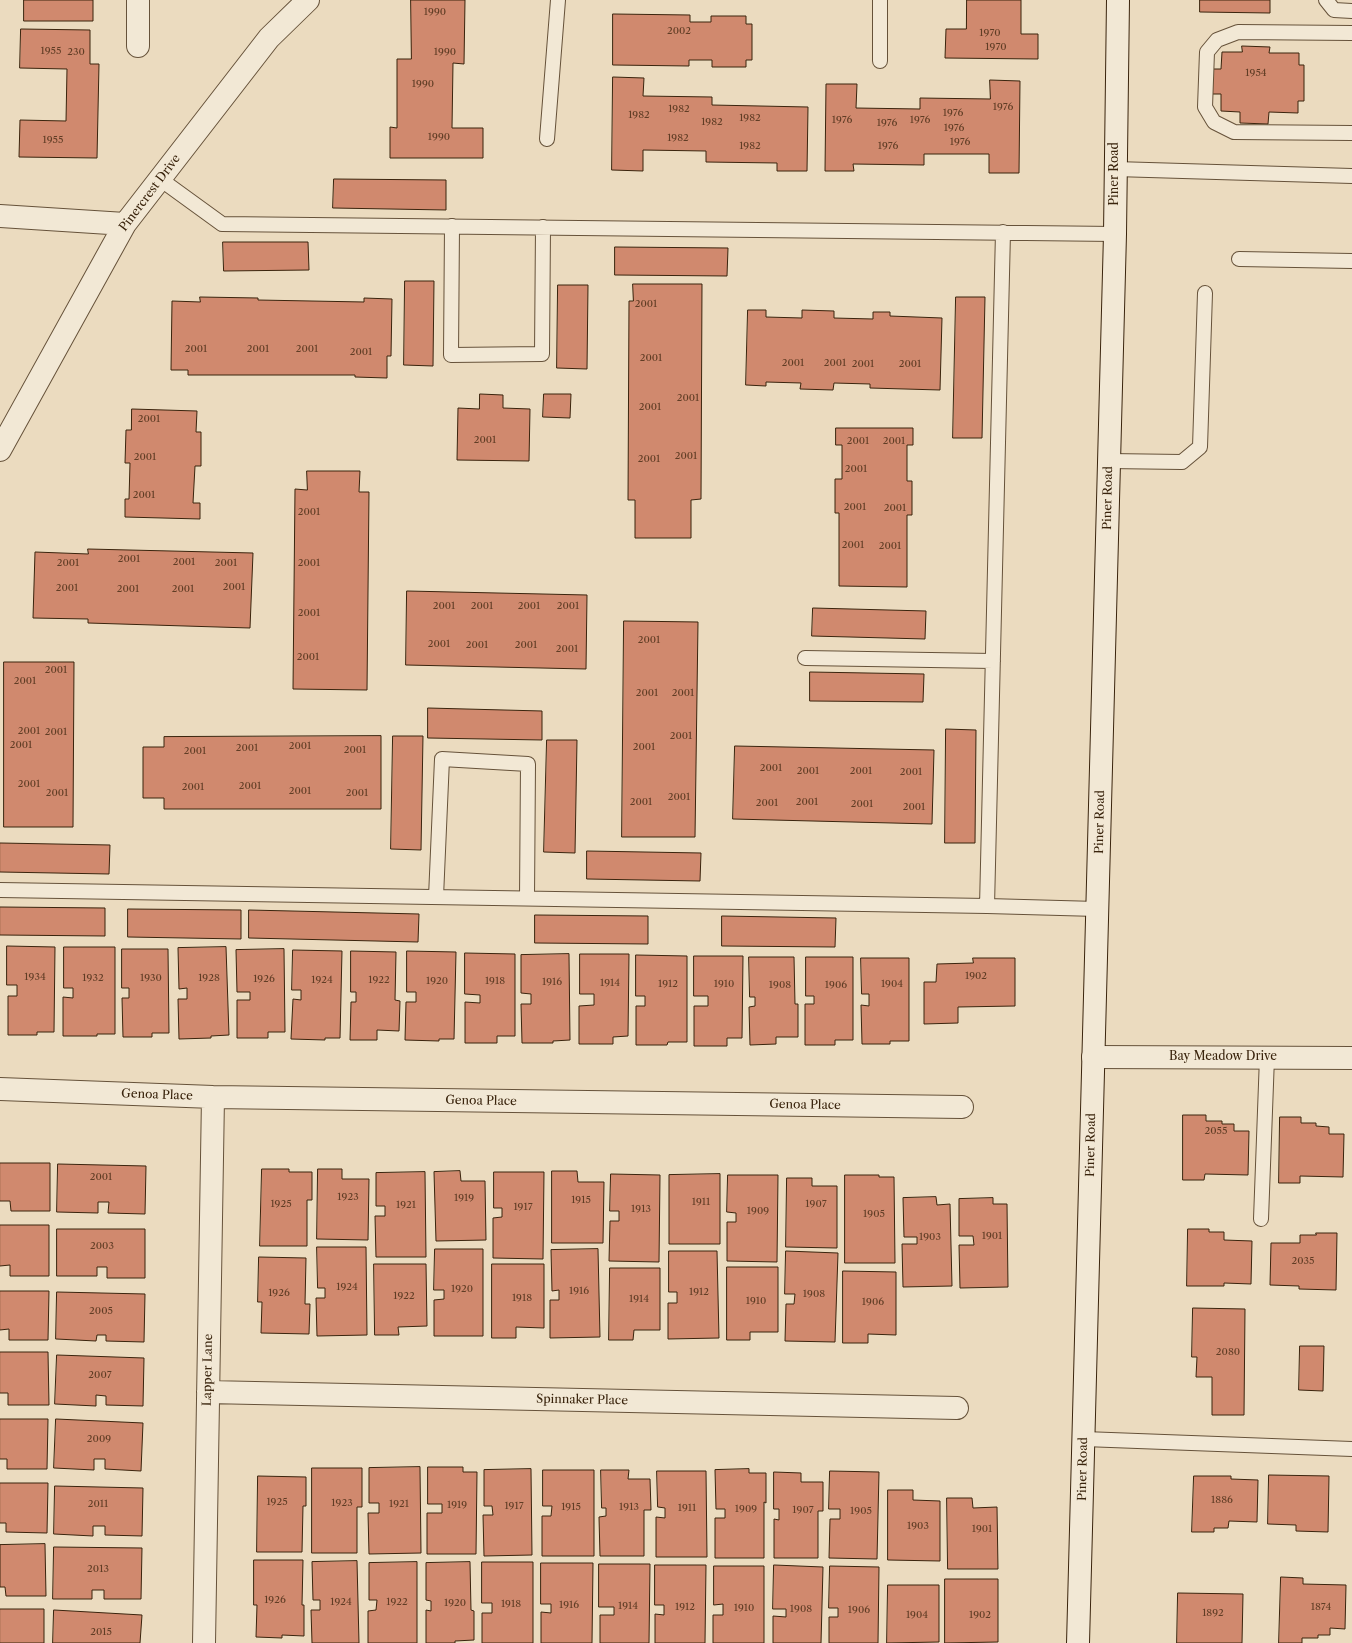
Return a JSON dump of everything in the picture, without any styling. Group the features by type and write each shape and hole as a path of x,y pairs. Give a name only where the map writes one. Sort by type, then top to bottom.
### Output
{"street":[{"path":"138,0 138,46"},
{"name":"Pinercrest Drive","path":"1,446 125,224 269,38 308,0"},
{"name":"Piner Road","path":"1078,1643 1115,234 1118,0"},
{"path":"0,216 125,224"},
{"name":"Bay Meadow Drive","path":"1093,1057 1352,1058"},
{"name":"Genoa Place","path":"0,1089 213,1097 962,1107"},
{"name":"Lapper Lane","path":"204,1643 213,1097"},
{"name":"Spinnaker Place","path":"208,1392 957,1408"}],"lane":[{"path":"546,139 558,0"},
{"path":"880,0 880,61"},
{"path":"1326,0 1334,10 1352,11"},
{"path":"1352,33 1238,32 1217,40 1207,52 1205,107 1214,122 1234,132 1352,134"},
{"path":"1115,169 1352,176"},
{"path":"160,179 222,224 1115,234"},
{"path":"452,226 451,355 542,354 543,227"},
{"path":"987,906 1003,232"},
{"path":"1239,259 1352,261"},
{"path":"1109,461 1182,462 1200,447 1205,293"},
{"path":"805,658 993,661"},
{"path":"436,897 442,759 528,764 527,898"},
{"path":"0,890 1097,909"},
{"path":"1261,1219 1267,1057"},
{"path":"1084,1439 1352,1449"}],"building":[{"path":"24,0 93,0 93,21 24,21"},
{"path":"411,0 465,0 464,64 453,63 452,128 483,128 483,158 390,158 390,127 397,128 397,59 411,59"},
{"path":"967,0 1021,0 1021,34 1038,34 1038,59 945,58 946,29 966,29"},
{"path":"1200,0 1270,0 1270,13 1200,12"},
{"path":"613,14 690,15 690,22 711,22 711,16 746,16 746,24 752,24 752,60 746,60 746,67 712,67 712,60 689,60 689,66 613,65"},
{"path":"21,29 90,30 90,64 99,64 97,158 19,157 20,120 66,121 67,69 20,68"},
{"path":"1242,46 1270,47 1269,53 1299,53 1299,65 1304,65 1304,101 1298,101 1298,113 1269,112 1268,124 1240,123 1240,112 1221,111 1221,94 1212,94 1213,69 1221,69 1222,52 1242,52"},
{"path":"613,77 644,78 643,96 712,97 712,105 808,107 807,171 777,171 777,163 706,162 706,151 643,150 643,171 612,170"},
{"path":"990,80 1020,81 1019,173 989,173 989,154 924,154 924,165 853,164 854,171 825,171 826,84 857,84 856,108 920,109 920,98 990,99"},
{"path":"334,179 446,180 446,210 333,208"},
{"path":"223,242 308,242 309,270 224,271"},
{"path":"615,247 728,248 727,276 615,275"},
{"path":"405,281 434,281 433,366 404,365"},
{"path":"633,284 702,284 701,499 691,500 691,538 635,538 635,500 628,500 629,301 633,301"},
{"path":"558,285 588,285 587,369 557,368"},
{"path":"200,297 258,298 258,300 364,302 364,298 392,299 391,356 387,356 387,378 355,377 355,375 188,375 188,370 171,370 172,301 200,302"},
{"path":"956,297 985,297 982,438 953,438"},
{"path":"748,310 766,310 766,317 802,318 802,310 834,311 834,318 873,319 873,312 890,312 890,316 942,318 940,390 870,388 870,384 834,383 833,390 800,389 801,383 766,382 766,386 746,385"},
{"path":"480,394 503,395 503,408 530,409 529,461 457,460 458,408 479,409"},
{"path":"544,394 571,394 570,418 543,417"},
{"path":"132,409 197,411 196,432 201,432 201,466 195,466 193,503 200,503 200,519 125,517 125,499 129,499 130,463 125,463 126,430 131,430"},
{"path":"836,428 913,428 913,445 907,445 907,481 912,481 912,515 907,515 907,587 839,586 839,513 835,513 835,479 842,479 842,445 836,445"},
{"path":"307,471 360,471 359,492 369,492 367,690 293,689 295,489 307,490"},
{"path":"88,549 253,553 250,628 88,623 88,619 33,618 35,552 88,554"},
{"path":"407,591 587,595 586,669 406,665"},
{"path":"813,608 926,611 925,639 812,636"},
{"path":"624,621 698,622 695,837 622,837"},
{"path":"4,662 74,662 73,827 4,827"},
{"path":"810,672 924,674 923,702 810,701"},
{"path":"428,708 542,711 542,740 428,738"},
{"path":"946,729 976,730 975,843 945,843"},
{"path":"381,736 381,809 164,809 164,798 143,798 143,747 164,747 164,737"},
{"path":"393,736 423,736 421,850 391,849"},
{"path":"547,740 577,740 575,853 544,852"},
{"path":"735,746 934,750 932,824 733,819"},
{"path":"0,843 110,845 109,874 0,872"},
{"path":"587,851 701,853 700,881 587,879"},
{"path":"0,907 105,908 105,936 0,935"},
{"path":"128,909 241,910 241,939 128,937"},
{"path":"249,910 419,914 418,942 249,938"},
{"path":"535,915 648,916 648,944 535,943"},
{"path":"722,916 836,918 835,947 722,946"},
{"path":"7,946 55,947 54,1032 37,1032 37,1035 8,1035 8,996 17,996 17,985 7,985"},
{"path":"64,947 115,947 115,1034 97,1034 97,1036 63,1036 63,997 73,998 73,988 64,988"},
{"path":"226,947 229,1035 211,1036 211,1038 179,1039 178,999 187,999 187,988 179,989 178,948"},
{"path":"122,949 168,949 169,1033 152,1033 152,1037 123,1037 122,998 129,998 129,988 122,988"},
{"path":"284,949 285,1032 268,1032 268,1038 237,1038 237,1000 250,1000 250,992 237,992 236,950"},
{"path":"293,950 342,951 340,1038 325,1038 325,1040 291,1039 293,999 301,1000 301,990 292,990"},
{"path":"351,951 396,952 395,1000 400,1001 399,1031 377,1030 377,1040 350,1040 351,1002 356,1002 356,992 351,992"},
{"path":"407,951 456,952 454,1039 439,1039 439,1041 405,1040 406,1002 416,1002 416,992 407,992"},
{"path":"465,953 515,954 515,1036 497,1036 497,1043 465,1043 465,1002 480,1003 480,995 465,994"},
{"path":"569,954 570,1040 553,1041 553,1043 522,1043 521,1004 531,1004 531,994 521,993 521,955"},
{"path":"580,954 629,954 628,1036 613,1037 613,1044 579,1044 579,1006 594,1005 594,994 580,994"},
{"path":"636,955 687,956 687,1042 668,1042 667,1045 636,1045 636,1006 645,1006 645,996 636,996"},
{"path":"694,956 743,956 742,1038 727,1038 727,1046 694,1046 694,1006 708,1006 708,996 694,996"},
{"path":"749,957 794,957 795,1004 798,1004 798,1037 776,1037 776,1044 750,1045 749,1007 755,1006 755,997 750,997"},
{"path":"806,957 853,957 853,1040 835,1040 835,1045 805,1045 805,1004 814,1004 814,996 806,996"},
{"path":"861,958 909,958 909,1041 890,1041 890,1044 862,1044 861,1005 869,1006 869,994 862,994"},
{"path":"973,958 1015,958 1015,1006 958,1007 958,1023 924,1024 924,982 936,982 937,964 973,963"},
{"path":"1183,1115 1206,1115 1206,1121 1222,1121 1222,1124 1234,1124 1234,1131 1249,1131 1248,1175 1205,1174 1204,1180 1183,1180"},
{"path":"1280,1117 1301,1117 1301,1123 1316,1123 1316,1126 1329,1127 1329,1134 1344,1134 1343,1177 1300,1176 1300,1183 1279,1183"},
{"path":"0,1163 50,1163 50,1211 11,1211 10,1201 0,1201"},
{"path":"58,1164 146,1166 145,1214 108,1213 109,1202 98,1202 98,1213 57,1212"},
{"path":"262,1169 289,1169 289,1172 312,1172 312,1200 307,1200 307,1246 260,1246"},
{"path":"318,1169 342,1169 342,1179 369,1179 368,1240 317,1239"},
{"path":"460,1171 461,1181 485,1181 486,1240 436,1241 434,1172"},
{"path":"552,1171 577,1171 578,1182 604,1182 603,1243 552,1243"},
{"path":"425,1172 426,1257 376,1257 375,1216 385,1216 385,1206 376,1206 376,1173"},
{"path":"494,1172 544,1172 543,1259 493,1258 493,1218 502,1217 502,1208 494,1208"},
{"path":"611,1174 660,1175 659,1262 609,1261 610,1221 619,1221 619,1211 610,1211"},
{"path":"720,1174 720,1244 669,1244 669,1175"},
{"path":"728,1175 778,1175 777,1262 727,1261 727,1222 736,1222 736,1213 727,1212"},
{"path":"845,1175 879,1175 879,1177 894,1177 895,1263 845,1263"},
{"path":"787,1178 812,1178 812,1186 837,1186 837,1248 786,1247"},
{"path":"936,1197 937,1205 950,1204 952,1286 903,1287 902,1244 917,1244 917,1237 904,1237 903,1198"},
{"path":"993,1198 993,1204 1007,1204 1008,1287 960,1288 959,1245 974,1245 973,1236 959,1236 959,1199"},
{"path":"0,1225 49,1225 49,1276 10,1276 10,1265 0,1266"},
{"path":"57,1229 145,1229 145,1278 107,1278 107,1267 97,1267 97,1276 57,1276"},
{"path":"1188,1229 1209,1229 1209,1232 1224,1232 1224,1240 1252,1241 1251,1284 1224,1283 1224,1286 1187,1286"},
{"path":"1316,1233 1337,1233 1336,1290 1299,1289 1299,1286 1270,1285 1271,1243 1300,1243 1300,1235 1316,1235"},
{"path":"317,1247 366,1247 367,1335 317,1336 316,1298 325,1298 325,1288 318,1288"},
{"path":"435,1249 483,1249 483,1336 434,1336 434,1300 444,1299 444,1290 434,1290"},
{"path":"598,1249 600,1337 550,1338 550,1300 559,1300 559,1290 552,1291 551,1250"},
{"path":"669,1251 717,1251 719,1338 668,1339 668,1303 677,1303 677,1292 669,1292"},
{"path":"786,1251 838,1253 835,1342 785,1341 786,1304 794,1304 795,1294 785,1294"},
{"path":"259,1257 306,1258 305,1304 310,1304 309,1334 261,1333 262,1302 258,1302"},
{"path":"374,1264 426,1264 427,1326 398,1327 399,1335 375,1335"},
{"path":"492,1264 544,1264 544,1328 516,1327 516,1338 492,1338"},
{"path":"727,1267 778,1267 778,1332 750,1332 750,1340 727,1340"},
{"path":"610,1268 660,1268 660,1330 634,1330 633,1340 609,1340"},
{"path":"843,1271 896,1272 896,1335 868,1334 868,1343 843,1343"},
{"path":"0,1291 49,1291 48,1340 9,1340 9,1329 0,1330"},
{"path":"57,1292 145,1294 144,1342 106,1341 106,1335 97,1335 96,1341 56,1339"},
{"path":"1193,1308 1245,1309 1244,1415 1212,1415 1212,1377 1196,1377 1197,1357 1192,1357"},
{"path":"1300,1346 1324,1346 1323,1391 1299,1390"},
{"path":"0,1352 48,1352 49,1405 8,1405 8,1393 0,1393"},
{"path":"57,1355 144,1358 143,1406 106,1405 106,1396 96,1395 96,1406 55,1404"},
{"path":"0,1419 48,1419 47,1469 7,1469 7,1459 0,1459"},
{"path":"56,1419 143,1423 141,1471 105,1469 105,1459 94,1459 94,1470 54,1468"},
{"path":"420,1467 421,1553 369,1554 368,1513 379,1513 379,1503 369,1503 369,1468"},
{"path":"428,1467 463,1467 463,1472 477,1472 476,1554 427,1554 427,1513 442,1513 442,1504 428,1504"},
{"path":"312,1468 362,1468 362,1507 357,1507 357,1553 312,1553"},
{"path":"531,1469 532,1555 484,1556 483,1515 493,1515 492,1506 484,1506 484,1470"},
{"path":"749,1469 749,1473 766,1473 766,1503 764,1502 764,1558 715,1558 715,1518 725,1518 725,1509 716,1509 715,1470"},
{"path":"543,1470 594,1470 594,1556 542,1556 542,1516 551,1516 552,1506 543,1506"},
{"path":"601,1470 629,1470 628,1479 650,1479 651,1510 644,1510 644,1556 600,1556 599,1517 606,1516 606,1508 602,1508"},
{"path":"657,1471 706,1471 707,1557 656,1557 656,1517 665,1518 665,1508 658,1507"},
{"path":"830,1471 879,1472 877,1559 829,1558 830,1519 840,1519 840,1509 829,1509"},
{"path":"774,1472 801,1473 801,1482 823,1482 823,1511 818,1511 818,1558 774,1558 774,1519 779,1520 779,1509 774,1509"},
{"path":"1269,1475 1329,1476 1328,1532 1296,1531 1296,1525 1268,1524"},
{"path":"258,1476 306,1477 306,1506 303,1506 302,1552 257,1552"},
{"path":"1194,1476 1231,1476 1231,1479 1258,1480 1257,1522 1229,1521 1228,1528 1214,1528 1214,1532 1192,1532"},
{"path":"0,1483 48,1483 47,1533 6,1532 6,1523 0,1523"},
{"path":"55,1486 143,1488 142,1536 105,1535 105,1526 93,1526 93,1536 54,1534"},
{"path":"888,1490 913,1490 913,1500 940,1501 940,1561 888,1560"},
{"path":"947,1498 972,1498 973,1508 997,1507 998,1569 948,1569"},
{"path":"45,1544 46,1596 6,1596 5,1587 0,1587 0,1545"},
{"path":"54,1547 142,1548 141,1599 104,1599 104,1590 92,1590 92,1599 53,1599"},
{"path":"254,1560 303,1560 302,1605 304,1605 304,1636 282,1635 282,1638 256,1637 257,1605 254,1605"},
{"path":"357,1561 359,1643 312,1643 311,1610 320,1610 320,1600 313,1600 312,1562"},
{"path":"417,1562 417,1643 368,1643 368,1611 376,1610 377,1600 369,1600 369,1563"},
{"path":"470,1562 471,1610 474,1611 474,1640 455,1641 455,1643 426,1643 426,1610 431,1611 431,1601 426,1600 426,1563"},
{"path":"482,1562 533,1562 533,1643 482,1643 482,1613 492,1613 492,1603 482,1603"},
{"path":"541,1563 593,1563 592,1643 541,1643 541,1612 551,1613 551,1604 541,1604"},
{"path":"599,1564 650,1564 649,1643 600,1643 600,1615 614,1615 614,1607 599,1607"},
{"path":"655,1565 706,1565 705,1643 655,1643 655,1614 664,1615 664,1605 655,1605"},
{"path":"774,1565 823,1567 821,1643 773,1643 773,1616 786,1617 786,1609 773,1609"},
{"path":"714,1566 764,1566 764,1643 713,1643 713,1615 723,1615 723,1604 714,1605"},
{"path":"830,1566 879,1567 878,1643 829,1643 829,1617 838,1617 838,1608 829,1608"},
{"path":"1281,1577 1303,1578 1303,1584 1346,1585 1345,1629 1330,1628 1330,1635 1318,1635 1318,1638 1302,1638 1302,1643 1279,1643"},
{"path":"945,1579 998,1579 998,1642 945,1643"},
{"path":"888,1585 939,1585 939,1642 887,1643"},
{"path":"1178,1593 1243,1594 1242,1643 1177,1643"},
{"path":"0,1609 44,1609 44,1643 0,1643"},
{"path":"54,1610 142,1615 140,1643 53,1643"}]}
